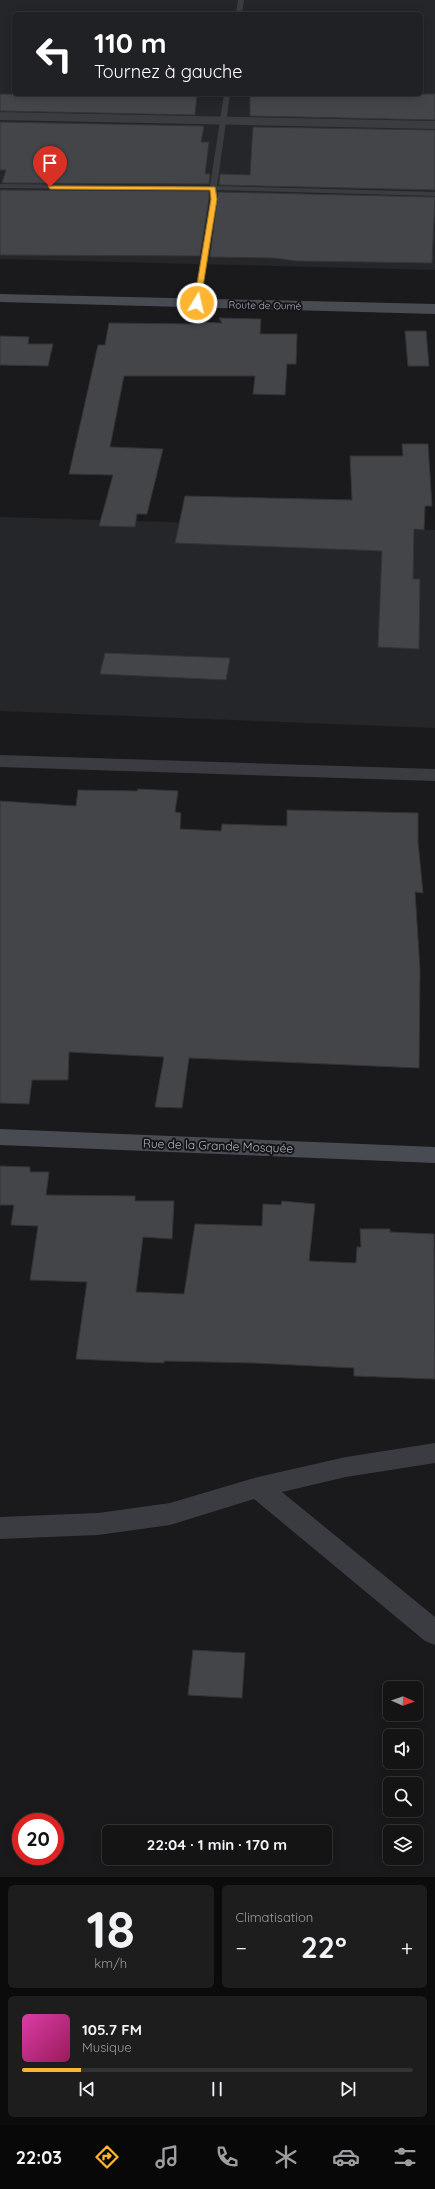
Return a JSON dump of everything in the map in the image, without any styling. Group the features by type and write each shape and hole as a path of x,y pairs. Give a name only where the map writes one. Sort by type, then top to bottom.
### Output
{"street":[{"path":"0,116 435,126"},
{"name":"Route de Oumé","path":"0,298 435,309"},
{"path":"0,761 435,775"},
{"name":"Rue de la Grande Mosquée","path":"0,1137 435,1155"},
{"path":"0,1528 98,1524 170,1514 258,1488 346,1467 435,1453"},
{"path":"258,1488 435,1633"}],"lane":[{"path":"239,12 241,0"},
{"path":"197,303 214,199 213,188 227,96"},
{"path":"0,186 213,188 435,194"}],"shaded area":[{"path":"0,0 435,0 435,270 0,259"},
{"path":"0,517 435,530 435,728 0,711"}],"building":[{"path":"0,94 12,94 12,96 197,96 195,115 0,111"},
{"path":"423,94 435,94 435,120 250,116 250,96 423,96"},
{"path":"0,122 204,126 201,142 209,142 205,174 210,174 209,184 2,183 6,170 0,170"},
{"path":"253,127 435,130 435,190 219,185 220,174 250,175"},
{"path":"0,190 209,191 200,256 0,255"},
{"path":"218,192 435,197 432,263 296,261 274,258 210,257"},
{"path":"219,318 261,319 260,334 297,334 296,364 287,364 285,395 253,394 255,376 124,376 110,447 163,449 147,514 137,514 135,527 99,526 113,475 69,474 98,345 105,345 109,323 222,323"},
{"path":"405,331 426,331 429,366 408,366"},
{"path":"0,336 29,337 28,344 53,344 48,366 0,365"},
{"path":"402,444 428,444 432,506 425,506 424,530 414,529 413,579 420,579 419,649 378,647 382,551 175,543 185,496 352,500 350,456 403,456"},
{"path":"105,653 230,658 226,680 100,674"},
{"path":"138,789 178,791 175,812 181,813 180,829 221,831 222,824 287,826 287,810 418,813 418,842 423,893 415,892 420,970 419,1068 189,1058 182,1108 155,1107 164,1057 69,1052 68,1080 32,1080 29,1104 0,1103 0,801 76,806 78,790 137,791"},
{"path":"0,1166 30,1167 30,1172 49,1172 46,1195 135,1196 135,1201 174,1201 172,1239 143,1237 136,1292 184,1294 195,1224 262,1226 263,1204 281,1205 282,1201 315,1204 309,1261 356,1263 357,1247 361,1247 360,1229 390,1229 390,1232 434,1234 435,1379 354,1376 354,1368 255,1363 164,1361 164,1363 76,1359 87,1282 30,1280 38,1226 11,1225 14,1205 0,1205"},
{"path":"193,1650 245,1653 242,1698 188,1695"}],"route":[{"path":"50,187 213,188 214,199 197,303"}]}
